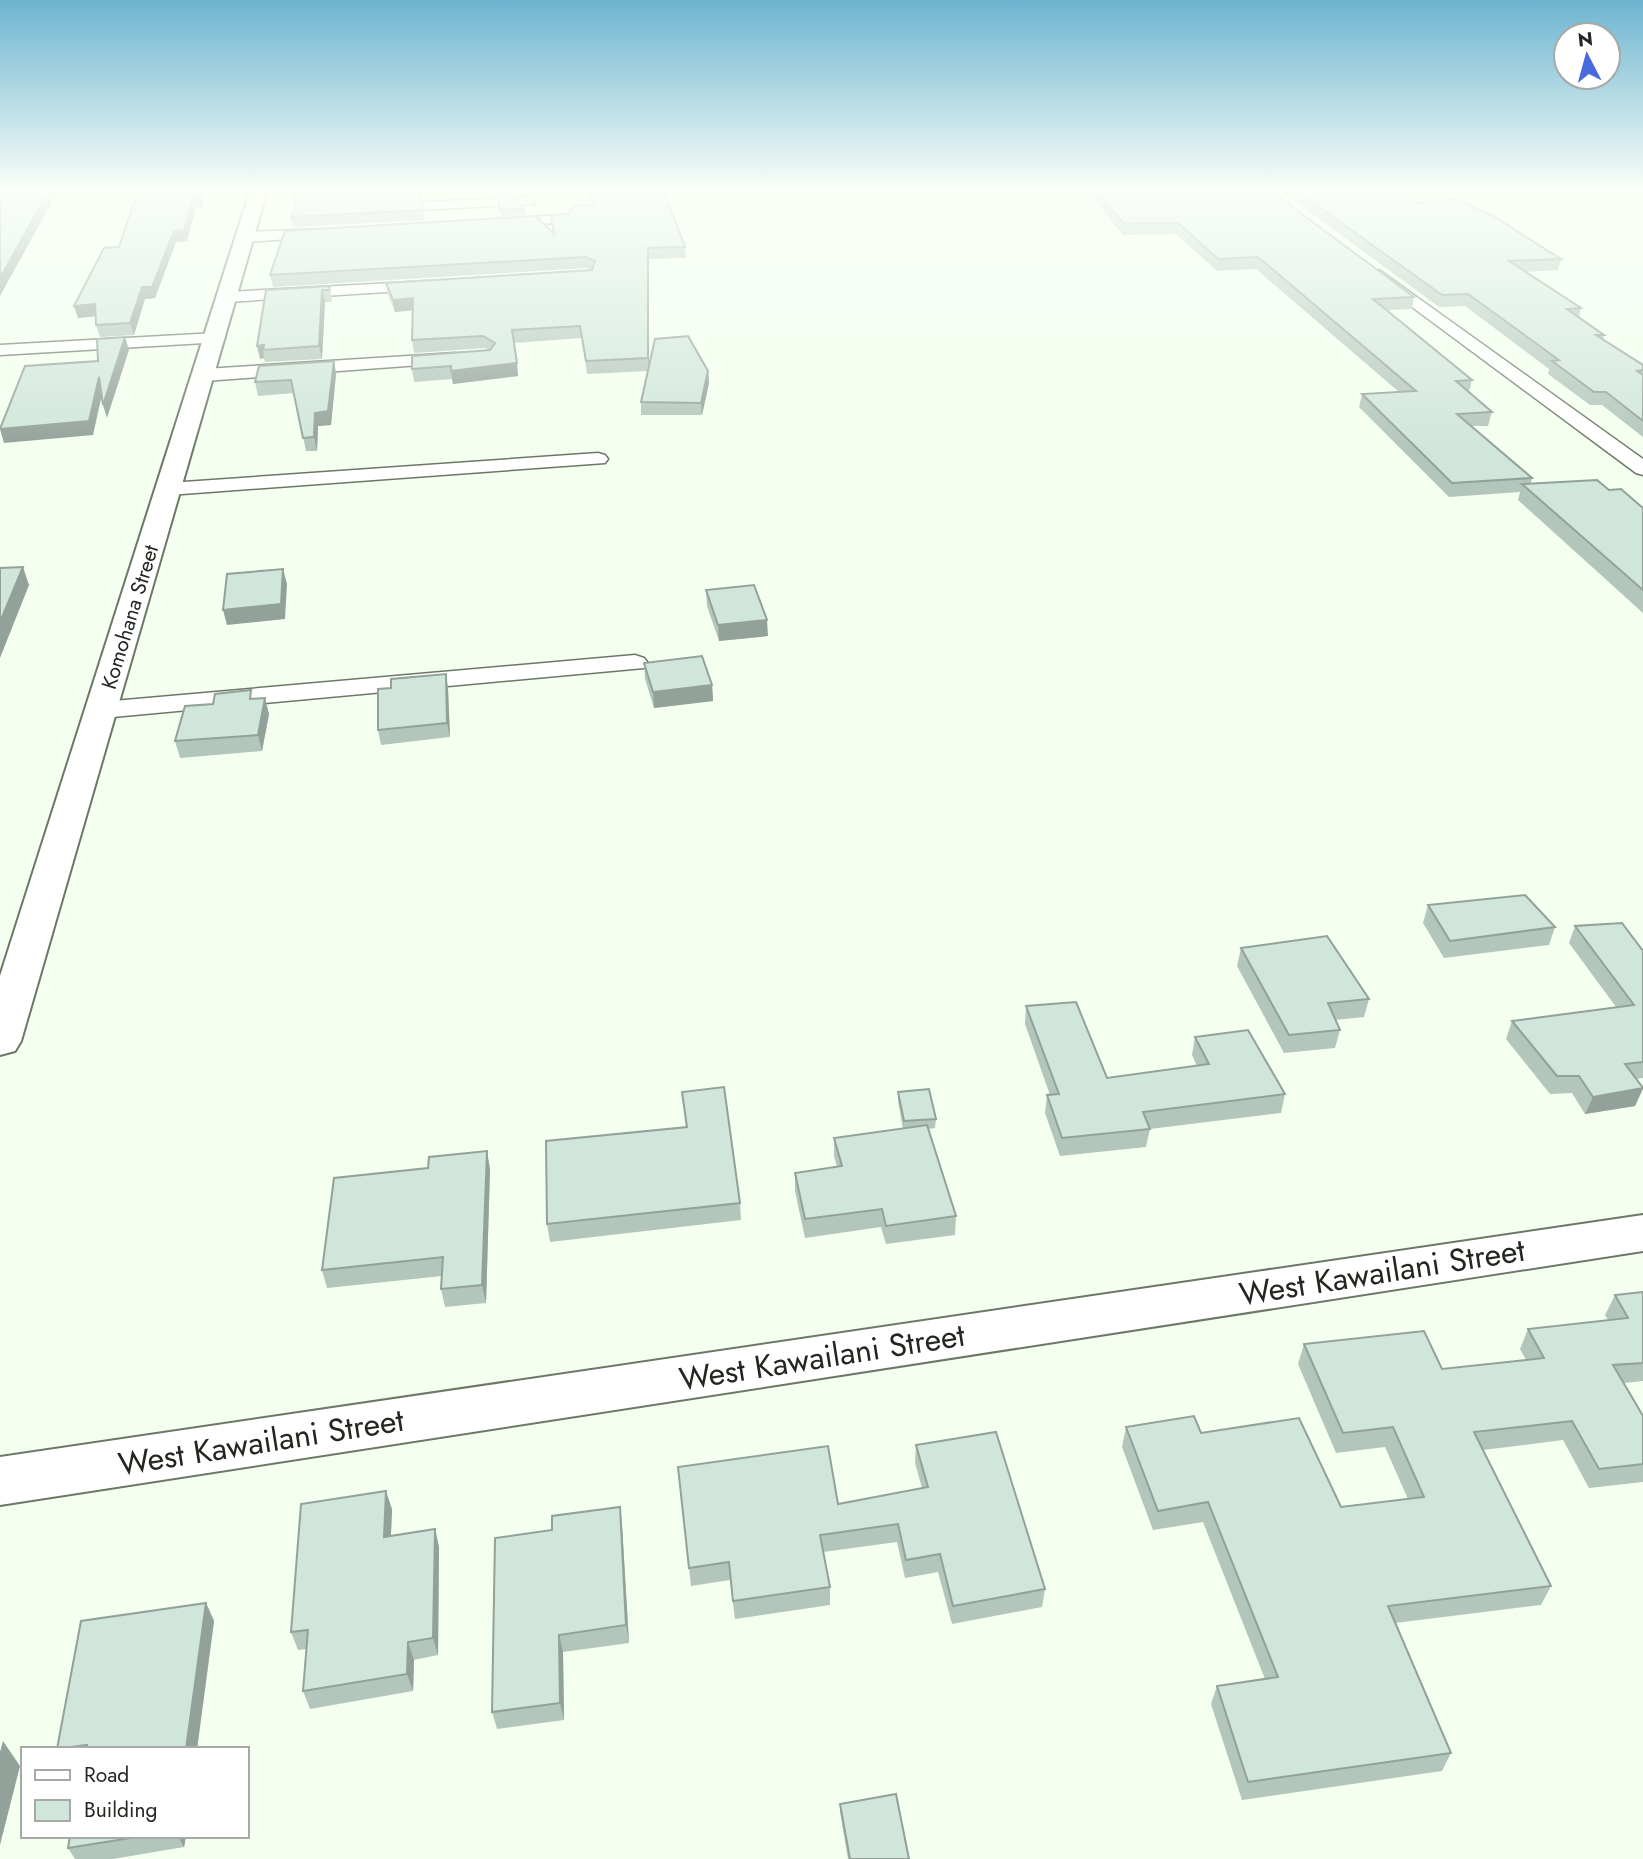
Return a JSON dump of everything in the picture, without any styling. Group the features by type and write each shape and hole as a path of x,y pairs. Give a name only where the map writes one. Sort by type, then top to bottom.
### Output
{"street":[{"name":"Komohana Street","path":"0,1041 234,278"},
{"path":"1383,278 1643,469"},
{"path":"228,297 449,284"},
{"path":"0,350 216,338"},
{"path":"205,375 472,357"},
{"path":"169,489 598,458"},
{"path":"102,710 635,663"},
{"name":"West Kawailani Street","path":"0,1481 1643,1233"}],"building":[{"path":"89,278 156,278 152,287 142,287 130,323 96,325 95,304 74,306"},
{"path":"469,278 648,278 648,358 586,361 580,326 512,330 517,363 451,371 451,366 412,369 412,356 490,350 495,343 483,336 412,340 413,298 393,300 386,283"},
{"path":"1282,278 1388,278 1414,297 1373,299 1472,380 1456,381 1492,412 1457,414 1532,478 1452,483 1362,394 1416,391"},
{"path":"1418,278 1535,278 1581,308 1567,309 1604,335 1596,335 1643,365 1643,370 1637,371 1643,375 1643,421 1606,392 1594,392 1552,361 1559,360 1468,294 1442,295"},
{"path":"330,286 329,290 322,290 319,346 263,350 264,345 257,346 266,290"},
{"path":"688,336 708,371 701,403 641,402 655,339"},
{"path":"125,337 103,405 99,377 89,421 0,429 25,366 98,361 97,339"},
{"path":"334,361 328,411 315,413 314,437 303,438 291,380 255,382 259,366"},
{"path":"1597,480 1609,490 1621,489 1643,508 1643,590 1522,484"},
{"path":"23,567 0,622 0,568"},
{"path":"283,569 281,604 223,610 227,574"},
{"path":"754,585 767,620 718,625 706,590"},
{"path":"702,656 712,685 653,692 644,663"},
{"path":"446,674 447,723 378,730 378,689 391,688 391,679"},
{"path":"251,690 250,699 265,698 258,735 175,741 185,706 213,704 215,694"},
{"path":"1525,895 1555,927 1450,941 1428,905"},
{"path":"1622,923 1643,951 1643,1062 1625,1064 1643,1088 1593,1097 1579,1076 1557,1076 1512,1021 1634,1005 1575,926"},
{"path":"1327,936 1369,999 1328,1003 1340,1030 1289,1035 1241,948"},
{"path":"1076,1002 1107,1078 1209,1064 1195,1037 1248,1030 1285,1094 1143,1112 1150,1129 1062,1138 1047,1095 1059,1094 1026,1006"},
{"path":"724,1087 740,1203 547,1224 546,1141 687,1127 682,1092"},
{"path":"929,1089 936,1119 904,1121 898,1092"},
{"path":"927,1125 956,1216 886,1226 882,1209 805,1219 795,1173 842,1166 834,1138"},
{"path":"487,1151 482,1285 441,1289 443,1257 322,1270 334,1178 428,1168 429,1157"},
{"path":"1643,1292 1643,1363 1613,1365 1643,1416 1643,1464 1599,1469 1572,1421 1474,1432 1551,1586 1388,1606 1451,1753 1248,1782 1217,1686 1278,1677 1208,1502 1158,1511 1126,1427 1194,1416 1201,1433 1299,1418 1341,1507 1424,1497 1393,1427 1343,1433 1304,1344 1424,1331 1442,1369 1544,1358 1528,1329 1628,1318 1615,1295"},
{"path":"996,1432 1045,1589 953,1606 940,1554 906,1560 898,1524 820,1535 830,1587 733,1601 729,1562 689,1568 678,1467 828,1446 838,1504 928,1487 916,1445"},
{"path":"386,1491 384,1537 435,1529 433,1638 408,1642 407,1674 303,1691 308,1630 291,1632 301,1504"},
{"path":"620,1507 626,1625 559,1635 560,1703 492,1712 495,1538 552,1530 552,1516"},
{"path":"206,1603 186,1747 57,1747 81,1621"},
{"path":"896,1794 909,1859 850,1859 840,1804"},
{"path":"70,1838 130,1838 68,1848"}]}
